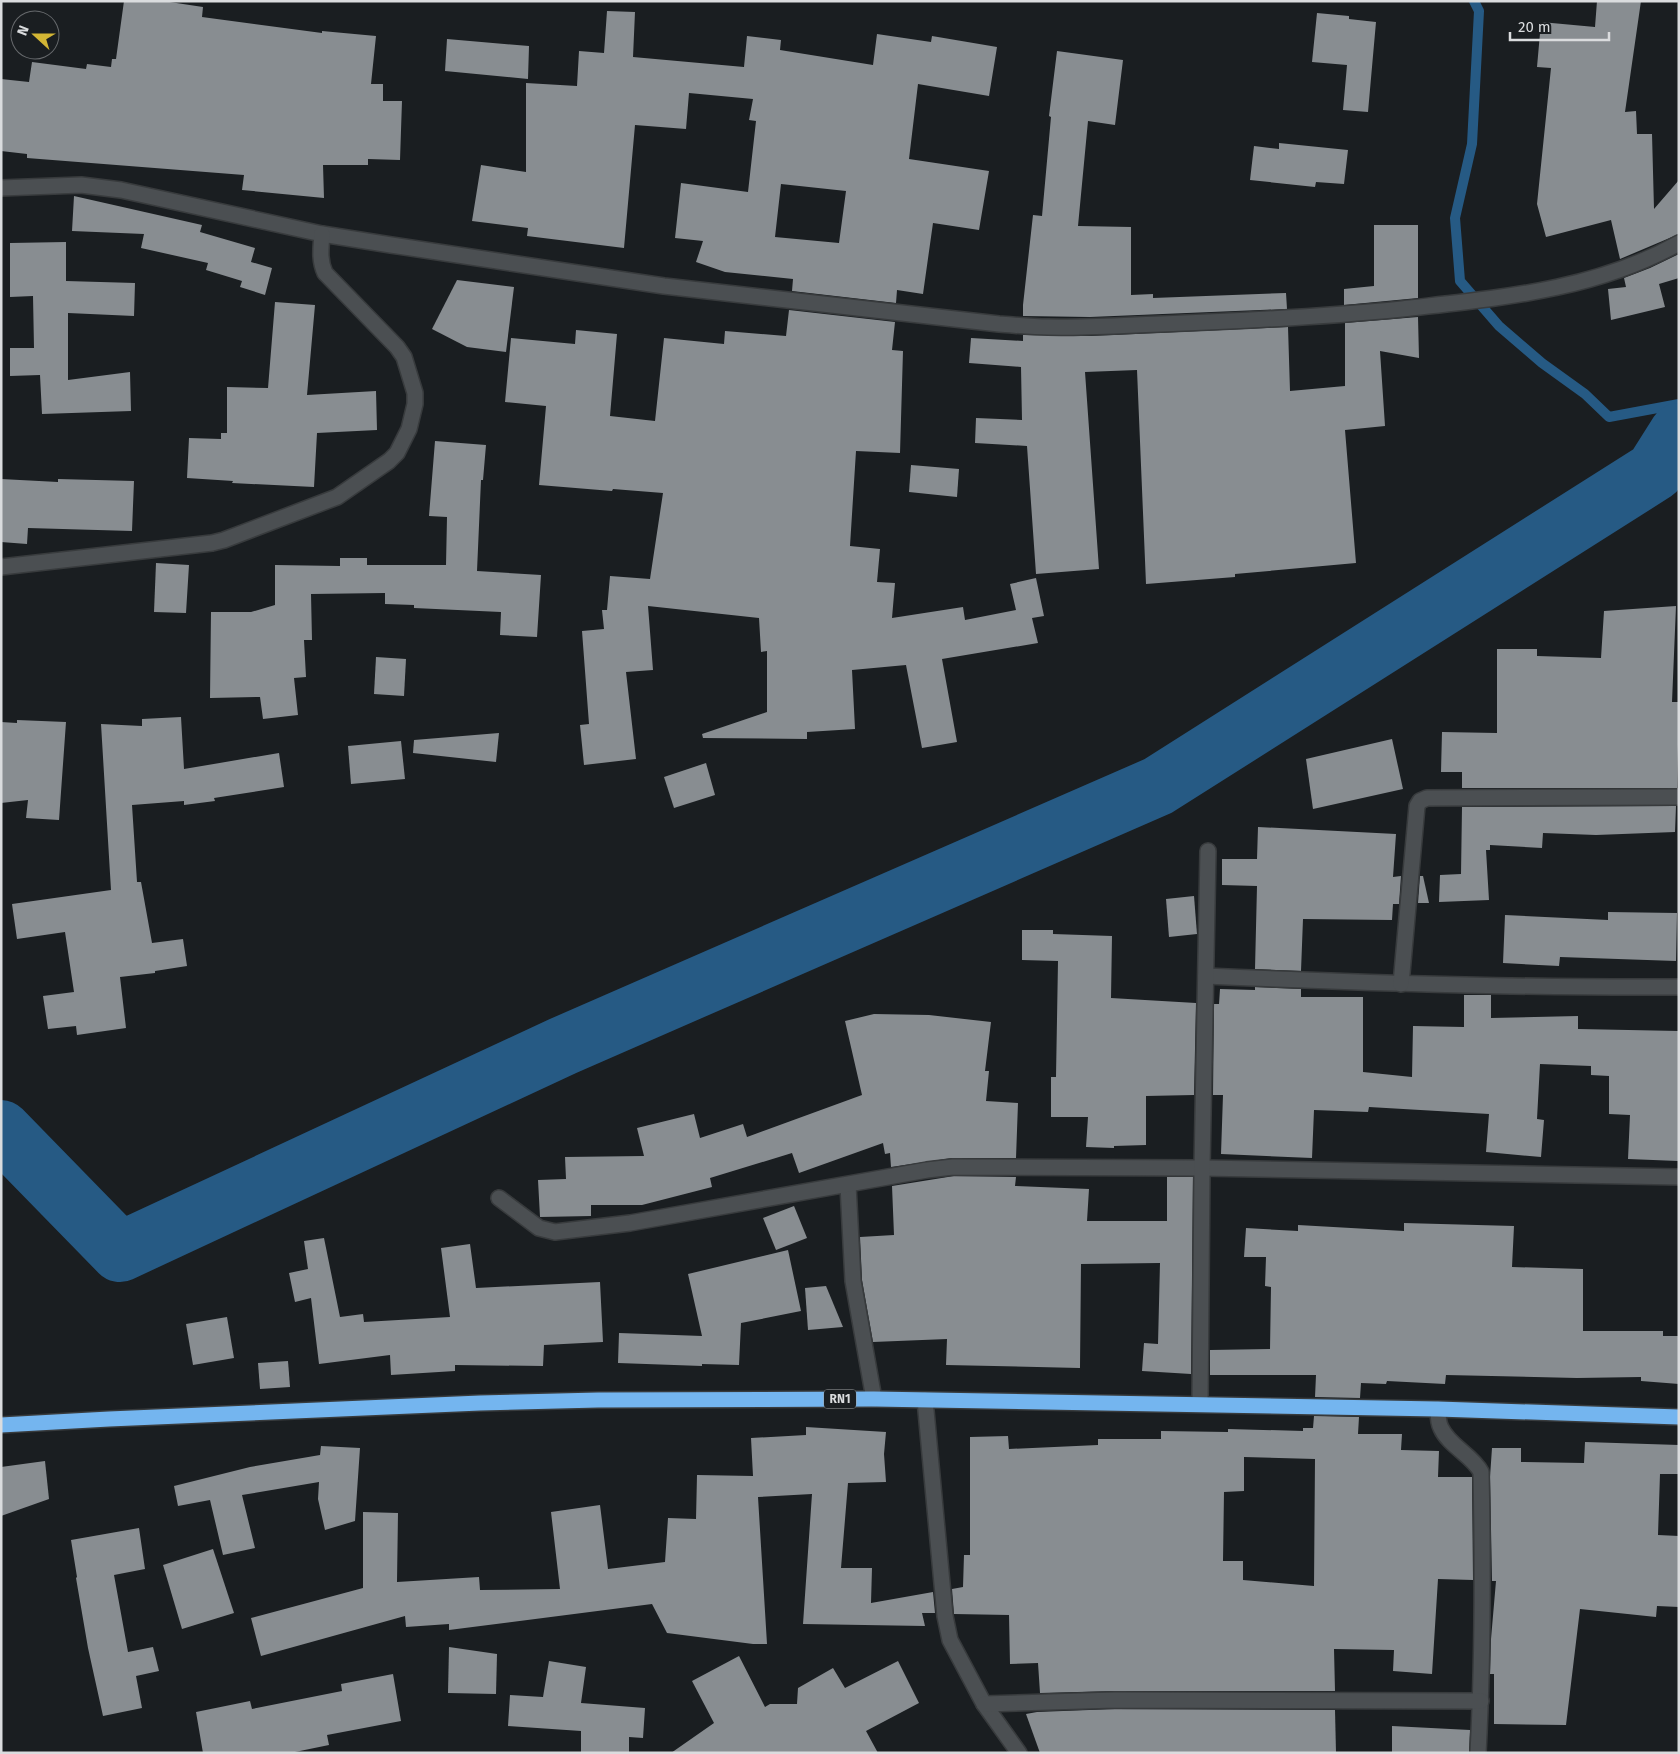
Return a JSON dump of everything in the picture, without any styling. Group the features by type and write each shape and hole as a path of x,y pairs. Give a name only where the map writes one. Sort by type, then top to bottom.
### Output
{"highway":[{"name":"RN1","path":"1,1425 109,1418 598,1400 874,1399 1438,1409 1679,1416"}],"street":[{"path":"1,188 81,185 120,190 322,234 664,286 989,323 1048,327 1229,322 1338,316 1504,297 1546,291 1588,280 1648,259 1679,243"},
{"path":"1,566 224,540 337,497 397,454 409,429 415,404 415,393 404,357 397,347 325,273 321,265 322,234"},
{"path":"1401,984 1417,806 1420,801 1427,798 1679,797"},
{"path":"1200,1404 1208,851"},
{"path":"1206,976 1401,984 1597,988 1679,987"},
{"path":"499,1198 539,1228 556,1232 630,1223 953,1167 1202,1168 1679,1177"},
{"path":"848,1185 853,1280 874,1399"},
{"path":"925,1400 945,1616 950,1640 984,1704 1019,1753"},
{"path":"1438,1409 1440,1427 1446,1436 1477,1464 1481,1472 1481,1700 1478,1753"},
{"path":"984,1704 1116,1700 1317,1702 1481,1700"}],"building":[{"path":"124,1 163,1 203,7 202,17 322,33 322,31 376,36 371,84 383,84 383,101 402,101 400,160 368,159 368,165 323,165 324,198 242,190 244,175 27,158 27,154 1,151 1,79 29,82 32,62 86,69 87,64 111,67 112,59 116,59"},
{"path":"1597,1 1641,1 1625,112 1636,111 1637,134 1652,134 1654,209 1679,180 1679,234 1620,259 1611,220 1546,237 1537,204 1551,68 1537,67 1541,22 1595,27"},
{"path":"607,11 635,12 633,57 744,67 747,36 781,40 780,50 873,65 877,34 931,42 932,36 997,47 989,96 918,84 909,159 989,171 979,230 933,223 923,294 897,290 896,303 792,291 793,279 725,272 696,262 703,241 675,238 681,183 748,192 756,121 749,120 753,99 689,93 686,129 635,125 624,248 527,236 528,228 472,221 481,165 526,172 526,83 577,86 579,51 604,53","holes":["781,184 846,191 839,243 775,237"]},
{"path":"1317,13 1349,16 1349,19 1376,22 1368,112 1343,110 1347,65 1312,62"},
{"path":"447,39 529,46 528,79 445,71"},
{"path":"1057,51 1123,60 1115,125 1088,121 1078,226 1131,227 1131,295 1153,294 1153,298 1286,293 1287,309 1090,317 1023,316 1033,215 1042,216 1051,117 1049,116"},
{"path":"1279,143 1348,150 1344,184 1316,182 1315,187 1250,180 1254,146 1279,149"},
{"path":"74,196 202,225 200,232 255,248 251,262 272,268 265,295 240,287 242,281 206,270 208,263 141,248 144,234 72,231"},
{"path":"1374,225 1418,225 1418,298 1344,305 1344,289 1374,286"},
{"path":"66,242 66,281 135,283 134,316 68,313 68,380 130,372 131,411 42,414 40,375 10,376 10,348 34,348 33,296 10,297 10,243"},
{"path":"1679,254 1679,278 1659,284 1665,307 1611,320 1608,289 1626,287 1624,278"},
{"path":"457,280 514,287 506,352 467,347 432,329"},
{"path":"275,302 315,305 307,395 376,391 377,430 317,433 314,487 232,483 233,481 187,478 189,438 221,439 221,433 227,433 227,387 268,388"},
{"path":"789,310 895,322 892,350 903,351 900,453 856,451 850,546 880,549 877,582 895,583 892,618 963,607 965,620 1016,610 1010,584 1036,578 1044,616 1032,618 1038,643 942,659 957,742 922,748 906,665 852,670 855,729 807,732 807,739 703,738 702,734 767,712 767,651 761,652 759,618 648,606 653,670 626,672 636,759 584,765 580,725 589,724 582,631 604,629 602,610 607,610 610,576 650,579 663,493 539,485 546,406 505,402 511,338 575,344 576,330 617,334 610,416 655,421 664,338 724,344 725,331 786,336"},
{"path":"1418,317 1419,358 1380,351 1385,426 1345,430 1356,563 1235,574 1235,577 1146,584 1137,370 1085,372 1099,569 1036,574 1027,446 975,443 976,418 1022,420 1021,367 969,363 971,338 1023,341 1023,335 1091,336 1288,327 1290,391 1345,386 1345,323"},
{"path":"435,441 486,445 483,480 481,480 477,571 541,575 537,637 500,635 501,612 414,608 414,605 385,604 385,593 311,594 312,640 304,640 306,677 294,678 298,715 263,719 260,697 210,698 211,612 251,612 275,605 275,565 340,566 340,558 367,558 367,565 446,565 447,517 429,516"},
{"path":"911,465 959,469 957,497 909,492"},
{"path":"1,479 58,482 58,479 134,481 132,531 28,528 27,544 1,542"},
{"path":"156,563 189,565 186,613 154,612"},
{"path":"1676,606 1672,702 1679,702 1677,788 1462,788 1462,772 1441,772 1442,732 1497,733 1497,649 1537,649 1537,656 1601,658 1604,611"},
{"path":"376,657 406,659 404,696 374,694"},
{"path":"181,717 184,769 279,753 284,787 214,798 215,801 184,805 184,801 132,805 137,882 141,882 152,943 183,939 187,966 155,971 155,973 120,977 126,1028 77,1035 76,1026 48,1029 43,996 74,992 65,932 17,939 12,904 111,890 101,724 142,726 142,719"},
{"path":"17,720 66,722 59,820 26,818 28,800 1,803 1,722 17,723"},
{"path":"499,733 496,762 413,753 414,740"},
{"path":"1392,739 1403,789 1313,809 1306,759"},
{"path":"401,741 405,779 351,784 348,746"},
{"path":"706,763 715,795 674,808 664,777"},
{"path":"1676,806 1675,832 1596,835 1543,833 1542,848 1490,845 1490,850 1486,850 1489,900 1439,902 1440,875 1461,874 1462,807"},
{"path":"1258,827 1396,834 1393,877 1401,876 1399,904 1393,904 1392,920 1303,919 1301,971 1255,969 1257,886 1222,885 1222,859 1257,859"},
{"path":"1420,876 1423,876 1429,903 1418,903"},
{"path":"1194,896 1197,934 1169,937 1166,899"},
{"path":"1608,912 1677,913 1676,961 1560,957 1559,966 1503,963 1505,915 1608,920"},
{"path":"1022,930 1053,930 1053,934 1112,936 1111,998 1196,1003 1194,1095 1146,1096 1146,1145 1114,1146 1114,1148 1086,1147 1088,1117 1051,1117 1051,1077 1056,1077 1058,961 1022,960"},
{"path":"1255,987 1301,989 1301,997 1363,997 1363,1072 1412,1077 1413,1026 1464,1027 1464,995 1491,995 1491,1018 1578,1016 1578,1029 1679,1031 1678,1161 1628,1159 1630,1115 1609,1114 1609,1076 1591,1075 1591,1066 1540,1064 1537,1119 1544,1120 1541,1157 1486,1152 1489,1114 1369,1107 1368,1112 1314,1110 1312,1158 1221,1154 1223,1095 1213,1095 1214,1004 1219,1004 1220,989 1255,990"},
{"path":"874,1014 929,1015 991,1022 985,1071 989,1071 986,1101 1018,1103 1016,1158 952,1158 891,1167 890,1153 885,1154 883,1143 799,1173 792,1153 710,1178 712,1187 642,1205 591,1205 591,1216 540,1217 538,1180 566,1179 565,1157 644,1156 637,1128 694,1114 700,1138 743,1124 747,1137 862,1095 845,1021"},
{"path":"954,1176 1016,1177 1015,1186 1089,1189 1087,1221 1167,1221 1167,1177 1193,1177 1191,1374 1142,1371 1144,1343 1158,1344 1160,1263 1081,1264 1080,1368 946,1365 947,1339 873,1342 862,1280 860,1237 894,1235 892,1186"},
{"path":"794,1206 807,1238 776,1250 763,1218"},
{"path":"1404,1223 1514,1226 1512,1267 1583,1269 1583,1331 1663,1331 1663,1336 1679,1336 1679,1384 1641,1381 1641,1377 1577,1378 1446,1375 1445,1384 1387,1381 1386,1384 1361,1383 1360,1398 1315,1397 1316,1375 1210,1375 1210,1350 1270,1349 1271,1287 1265,1286 1266,1257 1244,1257 1246,1228 1298,1231 1298,1225 1404,1231"},
{"path":"324,1238 340,1317 363,1314 364,1322 450,1317 441,1248 470,1244 476,1288 600,1282 603,1342 544,1345 543,1366 455,1365 455,1371 391,1375 390,1355 319,1364 311,1298 295,1302 289,1273 308,1269 304,1241"},
{"path":"788,1250 801,1311 741,1323 739,1365 702,1364 702,1366 618,1363 619,1333 702,1336 688,1274"},
{"path":"826,1286 843,1327 808,1330 805,1288"},
{"path":"227,1317 234,1358 193,1365 186,1324"},
{"path":"288,1361 290,1387 260,1389 258,1363"},
{"path":"1314,1416 1359,1417 1358,1434 1402,1434 1401,1450 1439,1451 1438,1477 1472,1477 1473,1580 1438,1579 1432,1674 1393,1671 1394,1650 1334,1649 1335,1691 1040,1693 1038,1663 1010,1664 1009,1615 954,1614 952,1589 963,1587 964,1555 970,1555 970,1437 1008,1436 1009,1449 1098,1445 1098,1439 1161,1439 1161,1431 1228,1432 1228,1429 1303,1431 1303,1428 1313,1428","holes":["1244,1457 1315,1459 1314,1586 1243,1580 1243,1561 1223,1561 1224,1492 1244,1491"]},
{"path":"806,1427 886,1432 884,1454 886,1482 848,1483 841,1568 872,1568 871,1603 933,1592 935,1613 922,1613 925,1626 803,1624 812,1494 758,1497 767,1644 753,1644 667,1633 652,1604 449,1630 449,1624 406,1627 405,1616 261,1656 251,1618 363,1588 363,1512 398,1513 397,1582 479,1577 480,1590 560,1589 551,1512 600,1505 608,1569 665,1562 668,1518 696,1519 697,1475 753,1476 751,1438 806,1435"},
{"path":"1585,1442 1679,1445 1679,1474 1660,1474 1658,1535 1679,1536 1679,1607 1657,1606 1656,1617 1580,1609 1566,1725 1494,1724 1494,1674 1490,1674 1496,1581 1492,1581 1490,1477 1492,1448 1521,1448 1521,1462 1584,1463"},
{"path":"321,1446 360,1448 355,1521 325,1530 318,1499 319,1482 242,1495 255,1548 223,1555 210,1500 178,1506 174,1486 250,1467 320,1455"},
{"path":"45,1461 49,1499 1,1516 1,1467"},
{"path":"139,1528 145,1569 114,1575 128,1652 153,1647 159,1671 136,1676 142,1708 103,1716 88,1648 71,1540"},
{"path":"213,1549 234,1613 182,1629 163,1565"},
{"path":"449,1647 497,1654 496,1694 448,1693"},
{"path":"739,1656 765,1707 770,1704 797,1704 798,1688 833,1668 845,1688 898,1661 919,1703 866,1731 878,1753 671,1753 714,1723 692,1681"},
{"path":"549,1661 586,1667 581,1703 645,1708 643,1738 629,1737 629,1753 581,1753 581,1731 508,1726 510,1695 543,1697"},
{"path":"393,1674 401,1721 327,1735 329,1745 290,1753 203,1753 196,1712 250,1701 252,1709 342,1691 341,1684"},
{"path":"1115,1709 1335,1710 1336,1753 1040,1753 1026,1714"},
{"path":"1392,1726 1470,1730 1469,1753 1392,1753"}],"waterway":[{"path":"1474,1 1479,11 1472,144 1455,218 1460,281 1499,326 1542,363 1585,394 1609,417 1679,404"},
{"path":"1,1130 120,1252 563,1046 1158,786 1655,471 1679,433"}]}
